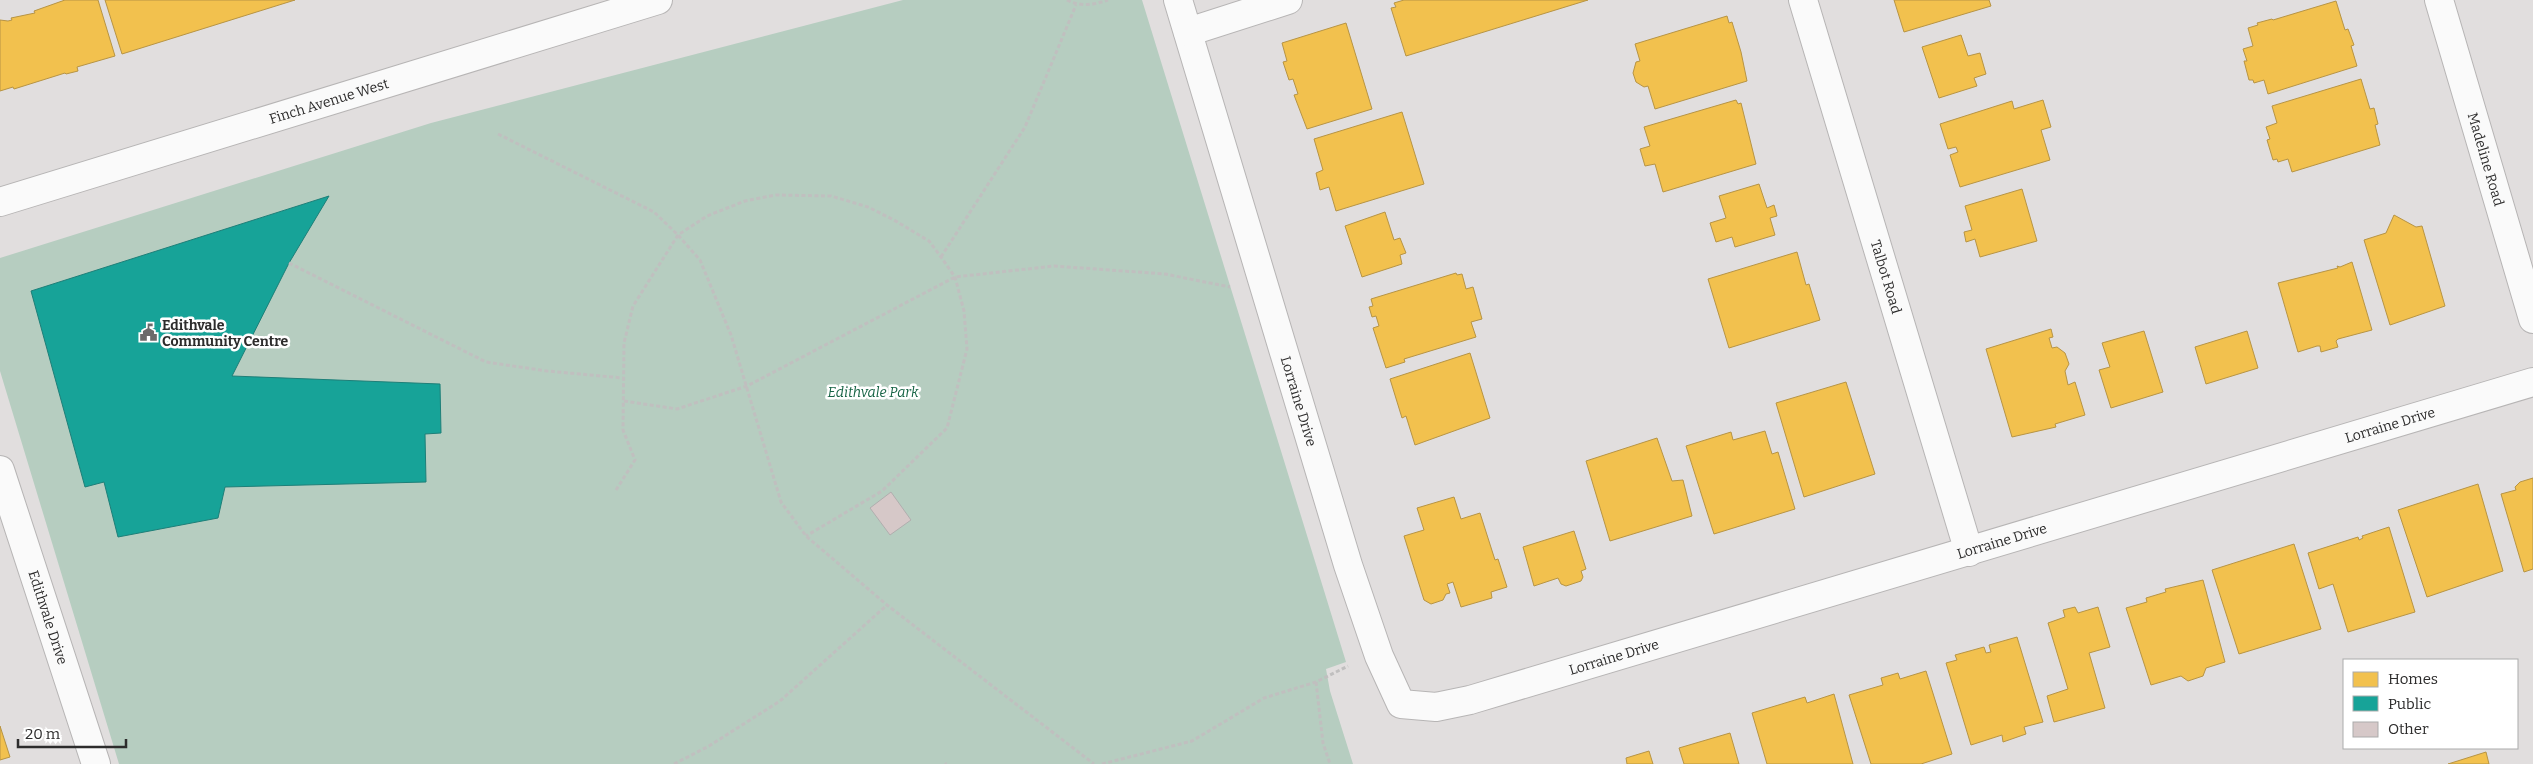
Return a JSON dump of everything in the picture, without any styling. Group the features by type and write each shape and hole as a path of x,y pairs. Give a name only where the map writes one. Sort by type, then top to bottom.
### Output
{"street":[{"name":"Lorraine Drive","path":"1178,0 1348,565 1379,656 1401,704 1436,707 1470,700 2533,382"},
{"path":"1188,32 1288,0"},
{"name":"Talbot Road","path":"1803,0 1969,552"},
{"name":"Madeline Road","path":"2439,0 2533,318"},
{"name":"Finch Avenue West","path":"0,202 653,1"},
{"name":"Edithvale Drive","path":"0,470 96,764"}],"path":[{"path":"1066,0 1076,5 1098,4 1108,0"},
{"path":"941,257 1025,127 1076,5"},
{"path":"498,134 654,212 678,235 700,260 731,335 748,386 781,502 806,536 888,605 1094,764"},
{"path":"616,490 635,460 623,430 624,343 633,306 678,235 707,216 745,201 776,195 830,196 868,207 929,241 955,277 964,311 967,349 948,428 882,491 806,536"},
{"path":"289,263 486,362 547,371 623,378"},
{"path":"624,401 677,409 748,386 955,277 1054,266 1165,274 1237,288 1263,281"},
{"path":"674,764 709,746 780,701 888,605"},
{"path":"1102,764 1192,741 1264,698 1316,682 1353,664 1379,656"},
{"path":"1316,682 1323,743 1330,764"}],"green space":[{"name":"Edithvale Park","path":"903,0 1142,0 1346,662 1326,669 1330,691 1353,764 119,764 0,371 0,258 431,123"}],"building: Homes":[{"path":"65,0 98,0 115,56 77,67 78,71 65,73 14,89 13,87 0,91 0,20 8,21 12,20 11,18 35,13 34,11"},
{"path":"105,0 295,0 122,54"},
{"path":"1404,0 1588,0 1406,56 1391,8 1396,7 1394,3"},
{"path":"1894,0 1989,0 1991,6 1904,32"},
{"path":"2336,1 2345,30 2348,29 2354,45 2351,46 2357,66 2268,94 2264,80 2254,83 2253,80 2249,80 2244,61 2247,61 2243,49 2253,46 2248,28 2258,25 2257,23"},
{"path":"1727,16 1729,23 1732,22 1747,81 1655,109 1648,86 1644,87 1636,82 1633,73 1636,62 1640,61 1635,44"},
{"path":"1346,23 1372,109 1307,129 1294,95 1298,94 1293,79 1289,80 1283,62 1287,61 1282,43"},
{"path":"1961,35 1968,56 1980,53 1986,74 1974,78 1977,86 1939,98 1922,47"},
{"path":"2361,79 2370,109 2374,108 2378,124 2375,125 2380,145 2292,172 2288,159 2278,162 2277,159 2273,160 2267,140 2270,139 2266,127 2277,123 2272,106"},
{"path":"1736,100 1738,104 1741,103 1756,164 1663,192 1655,164 1645,166 1640,149 1650,146 1644,127"},
{"path":"2043,100 2051,127 2041,130 2050,160 1960,187 1950,155 1958,152 1956,147 1948,149 1940,124 2012,101 2014,109"},
{"path":"1402,112 1424,184 1336,211 1329,187 1320,190 1316,173 1323,170 1314,139"},
{"path":"1759,184 1767,208 1774,205 1777,216 1770,218 1775,235 1735,247 1732,237 1716,242 1710,223 1726,218 1719,196"},
{"path":"2022,189 2037,241 1980,257 1975,239 1966,242 1964,232 1972,230 1965,206"},
{"path":"1385,212 1394,240 1400,238 1406,253 1400,255 1402,264 1362,277 1345,226"},
{"path":"2394,215 2416,227 2422,226 2445,306 2390,325 2364,240 2386,233"},
{"path":"1797,252 1806,285 1809,284 1820,320 1729,348 1708,279"},
{"path":"2352,262 2372,330 2338,339 2336,341 2338,347 2321,352 2320,346 2317,346 2298,352 2278,283 2338,268 2337,266 2340,267"},
{"path":"1456,273 1457,275 1462,274 1466,289 1473,287 1482,319 1471,322 1476,337 1404,359 1405,362 1386,368 1373,328 1379,326 1376,316 1372,317 1369,307 1373,306 1371,299"},
{"path":"2051,329 2053,337 2049,338 2052,348 2057,347 2065,353 2069,364 2065,371 2068,385 2075,382 2085,415 2055,424 2056,427 2012,437 1986,349"},
{"path":"2144,331 2163,392 2111,408 2099,370 2110,367 2102,343"},
{"path":"2247,331 2258,368 2206,384 2195,347"},
{"path":"1470,353 1490,418 1415,445 1406,416 1402,418 1390,379"},
{"path":"1846,382 1875,474 1804,497 1776,403"},
{"path":"1765,431 1772,454 1778,452 1795,509 1714,534 1686,446 1731,432 1733,440"},
{"path":"1657,438 1672,481 1683,480 1692,516 1610,541 1586,461"},
{"path":"2533,478 2533,569 2524,572 2501,494 2516,490 2515,487 2520,482"},
{"path":"2478,484 2503,571 2427,597 2398,510"},
{"path":"1454,497 1461,519 1480,513 1495,560 1498,559 1507,587 1491,592 1492,598 1461,607 1453,582 1447,584 1450,593 1446,594 1443,600 1431,604 1424,600 1404,536 1424,530 1417,508"},
{"path":"2389,527 2415,612 2348,632 2333,584 2319,589 2308,553 2358,537 2359,540 2363,538 2362,536"},
{"path":"1574,531 1586,569 1581,571 1583,577 1581,581 1566,586 1561,584 1558,578 1534,586 1523,547"},
{"path":"2294,544 2321,629 2239,654 2212,570"},
{"path":"2203,580 2225,662 2206,668 2203,676 2188,681 2181,676 2151,685 2126,608 2147,602 2146,598 2166,592 2165,589"},
{"path":"2075,607 2078,613 2098,607 2110,647 2089,653 2105,708 2054,722 2047,696 2068,689 2048,623 2065,617 2063,610"},
{"path":"2017,637 2043,722 2024,727 2026,734 2003,742 2002,735 1971,745 1946,663 1957,660 1955,655 1984,647 1986,653 1991,652 1989,645"},
{"path":"1926,671 1952,754 1921,764 1871,764 1849,695 1883,685 1881,678 1898,673 1900,679"},
{"path":"1834,694 1853,764 1767,764 1752,713 1805,697 1807,703"},
{"path":"0,726 10,757 0,760"},
{"path":"1730,733 1739,764 1684,764 1679,748"},
{"path":"1649,751 1653,764 1627,764 1626,758"},
{"path":"2486,752 2489,764 2448,764"}],"building: Public":[{"name":"Edithvale Community Centre","path":"329,196 289,263 232,376 440,384 441,433 425,434 426,482 225,487 218,518 118,537 104,482 85,487 31,291"}],"building: Other":[{"path":"891,492 911,520 890,535 870,508"}],"place":[{"name":"Edithvale Community Centre","path":"148,333"}]}
